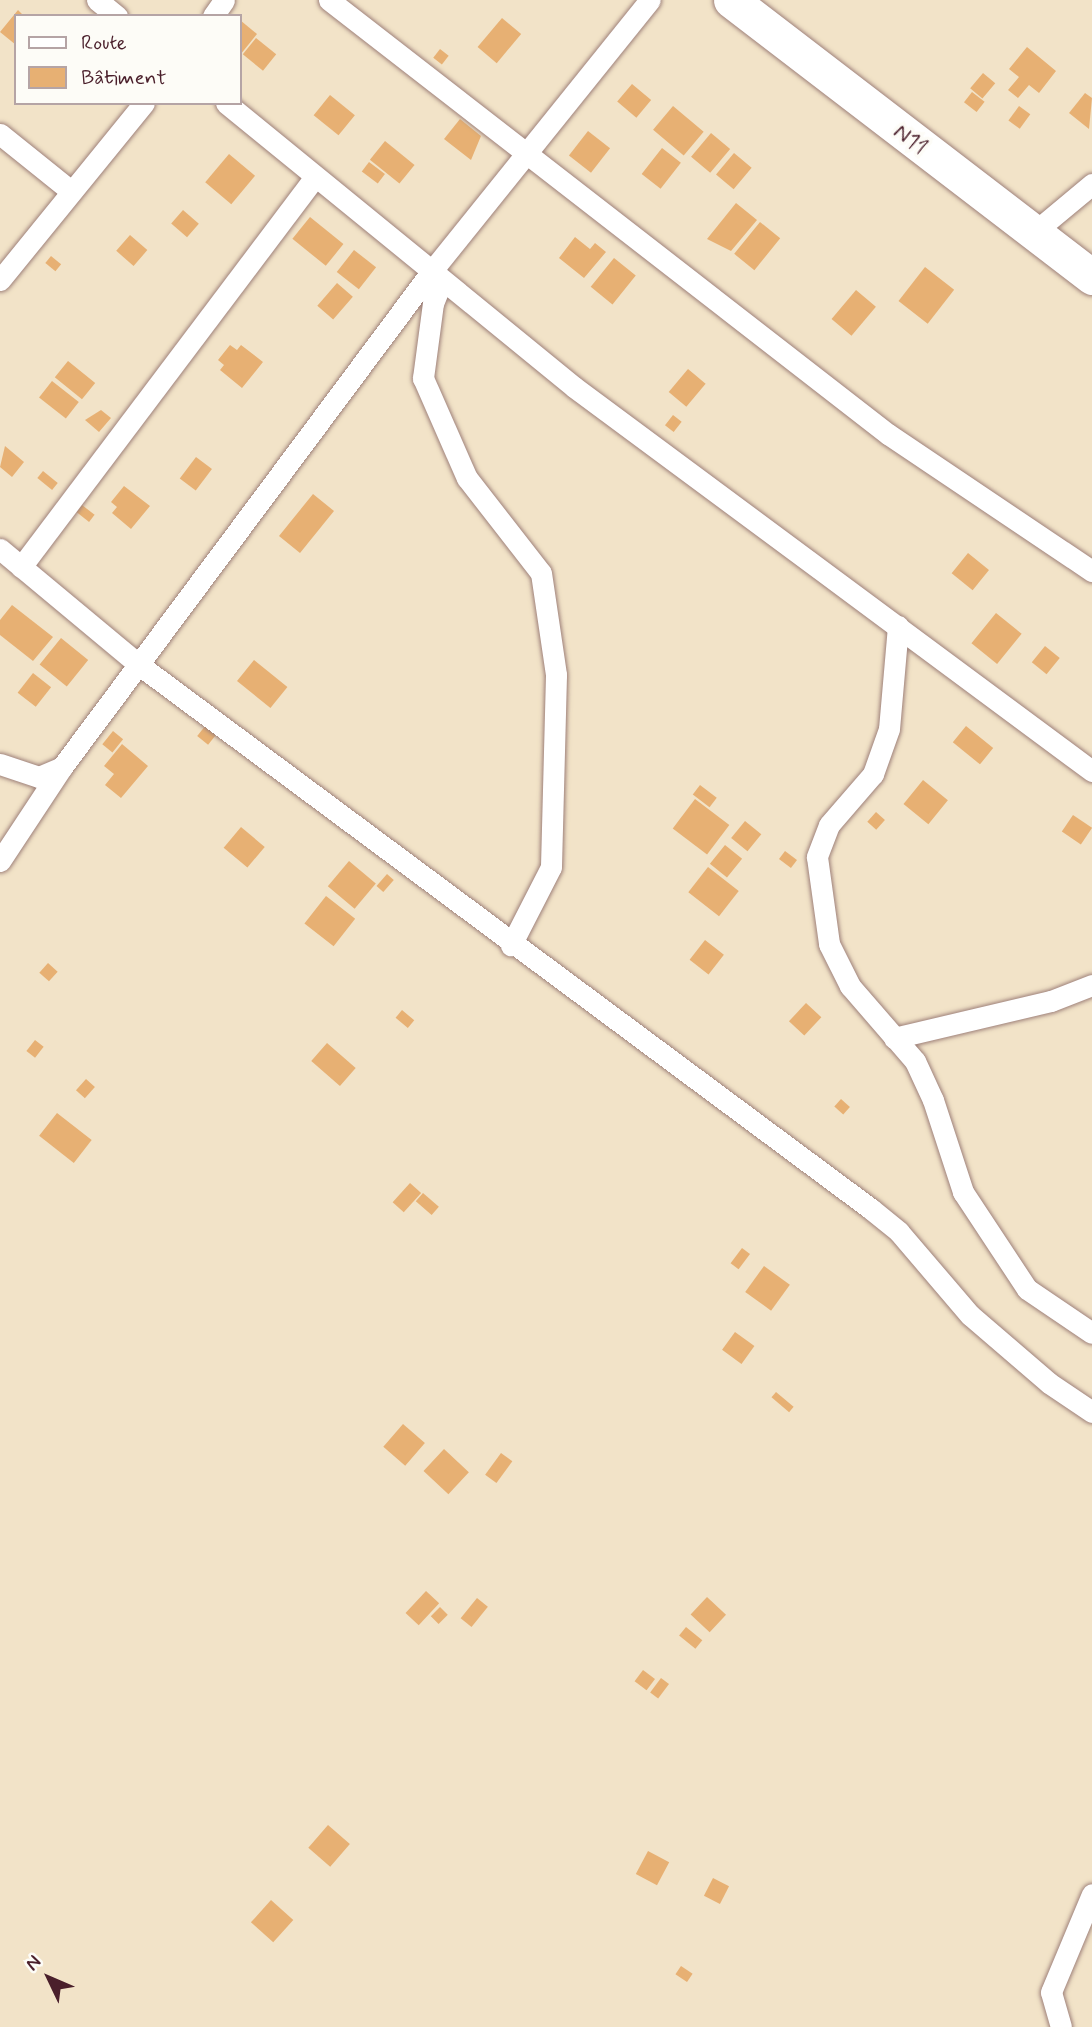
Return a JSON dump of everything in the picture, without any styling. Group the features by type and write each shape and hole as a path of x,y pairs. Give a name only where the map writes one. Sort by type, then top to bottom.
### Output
{"main road":[{"name":"N11","path":"731,0 1032,234 1092,277"}],"street":[{"path":"97,0 114,14"},
{"path":"329,0 888,434 1092,571"},
{"path":"0,861 62,767 138,664 650,0"},
{"path":"0,280 142,105"},
{"path":"228,105 574,387 1092,771"},
{"path":"0,134 71,191"},
{"path":"21,566 315,177"},
{"path":"1032,234 1092,184"},
{"path":"437,277 422,378 467,478 541,573 556,675 551,867 511,945"},
{"path":"0,549 138,664 899,1232 970,1315 1049,1383 1092,1412"},
{"path":"898,626 889,729 873,774 829,825 817,857 829,944 849,986 894,1038 927,1083 963,1192 1027,1289 1092,1333"},
{"path":"0,764 39,777 62,767"},
{"path":"894,1038 1051,1001 1092,985"},
{"path":"1061,2027 1051,1992 1092,1894"}],"building":[{"path":"14,15 14,43 0,32"},
{"path":"502,18 521,34 497,63 478,47"},
{"path":"242,22 257,34 242,53"},
{"path":"256,38 276,54 263,71 243,54"},
{"path":"1027,47 1056,71 1039,93 1029,85 1018,98 1008,90 1019,77 1009,69"},
{"path":"440,49 449,56 442,64 433,58"},
{"path":"983,73 995,83 982,99 970,88"},
{"path":"632,84 651,100 636,118 617,102"},
{"path":"972,92 985,102 977,112 964,102"},
{"path":"1085,93 1092,98 1089,129 1069,113"},
{"path":"330,95 355,115 339,135 314,115"},
{"path":"673,106 704,132 684,155 653,130"},
{"path":"1019,106 1030,114 1020,129 1008,121"},
{"path":"460,119 481,136 471,160 444,139"},
{"path":"588,131 610,148 591,173 569,155"},
{"path":"711,133 730,149 710,173 691,157"},
{"path":"385,141 415,165 399,184 370,160"},
{"path":"662,148 681,163 661,189 642,174"},
{"path":"734,153 752,168 734,189 716,174"},
{"path":"229,154 255,176 231,204 205,182"},
{"path":"369,162 385,174 378,184 362,172"},
{"path":"736,203 757,220 731,251 707,239"},
{"path":"183,210 199,224 187,237 171,224"},
{"path":"310,217 343,244 326,266 292,239"},
{"path":"760,222 780,238 754,270 734,254"},
{"path":"130,235 147,250 134,266 116,251"},
{"path":"575,237 590,249 595,243 606,252 584,278 559,258"},
{"path":"354,250 376,267 359,289 337,272"},
{"path":"51,256 61,264 55,271 45,263"},
{"path":"614,258 636,276 612,304 591,287"},
{"path":"925,267 954,290 928,324 899,301"},
{"path":"337,283 353,297 333,319 317,306"},
{"path":"856,290 876,307 851,336 832,319"},
{"path":"230,345 237,350 241,345 263,362 242,388 220,370 224,365 218,360"},
{"path":"68,361 95,383 82,399 55,377"},
{"path":"688,369 706,384 686,407 669,392"},
{"path":"52,381 79,402 66,418 39,398"},
{"path":"101,410 111,418 99,432 85,420"},
{"path":"673,415 682,422 674,432 665,425"},
{"path":"5,446 24,462 12,477 0,467"},
{"path":"196,457 212,469 196,491 180,479"},
{"path":"43,471 58,483 52,490 37,478"},
{"path":"124,486 150,506 131,529 112,513 117,507 111,502"},
{"path":"313,494 334,511 300,553 279,536"},
{"path":"82,505 95,515 89,522 76,512"},
{"path":"968,553 989,570 973,590 952,573"},
{"path":"12,605 53,637 33,661 0,635 0,620"},
{"path":"996,613 1022,634 997,664 971,643"},
{"path":"61,638 88,660 67,686 40,664"},
{"path":"1045,646 1060,658 1047,674 1032,662"},
{"path":"254,660 287,687 270,708 237,681"},
{"path":"33,673 51,687 36,707 18,693"},
{"path":"206,725 217,734 208,745 197,736"},
{"path":"966,726 993,748 980,764 953,742"},
{"path":"113,731 123,739 112,752 102,744"},
{"path":"122,744 148,766 121,798 105,785 114,774 104,766"},
{"path":"923,780 948,800 928,824 903,804"},
{"path":"700,785 717,798 710,807 693,795"},
{"path":"695,799 729,825 707,854 673,829"},
{"path":"876,812 885,820 876,830 867,822"},
{"path":"1073,815 1092,828 1081,844 1062,832"},
{"path":"745,821 761,834 747,851 731,838"},
{"path":"241,827 265,847 247,868 224,848"},
{"path":"725,845 742,859 727,877 710,864"},
{"path":"785,851 797,860 791,868 779,859"},
{"path":"349,861 376,883 355,909 328,886"},
{"path":"708,867 739,891 719,916 688,892"},
{"path":"387,874 394,880 383,892 377,886"},
{"path":"326,896 355,919 334,946 304,924"},
{"path":"705,940 724,955 709,974 690,960"},
{"path":"48,963 58,972 49,981 39,973"},
{"path":"806,1003 821,1017 804,1036 789,1021"},
{"path":"402,1010 414,1020 408,1028 396,1018"},
{"path":"35,1040 44,1047 35,1058 26,1051"},
{"path":"327,1043 356,1068 340,1086 311,1061"},
{"path":"86,1079 95,1087 85,1098 76,1090"},
{"path":"841,1099 850,1107 843,1114 834,1106"},
{"path":"57,1113 92,1140 74,1163 39,1136"},
{"path":"410,1183 421,1193 404,1212 393,1202"},
{"path":"423,1193 439,1207 432,1215 416,1201"},
{"path":"742,1248 750,1254 739,1269 731,1263"},
{"path":"764,1266 790,1285 771,1311 745,1292"},
{"path":"735,1332 754,1346 741,1364 722,1350"},
{"path":"776,1392 794,1407 789,1412 772,1397"},
{"path":"403,1424 425,1443 405,1466 383,1447"},
{"path":"444,1449 469,1472 448,1494 424,1471"},
{"path":"501,1453 512,1461 496,1483 485,1475"},
{"path":"426,1591 439,1603 419,1625 406,1613"},
{"path":"707,1597 726,1615 710,1632 691,1615"},
{"path":"477,1598 488,1607 472,1627 461,1618"},
{"path":"440,1607 448,1615 439,1624 431,1616"},
{"path":"686,1627 702,1640 695,1649 679,1636"},
{"path":"643,1670 655,1679 647,1690 635,1681"},
{"path":"661,1678 669,1684 658,1698 650,1692"},
{"path":"328,1825 350,1844 330,1867 308,1848"},
{"path":"648,1851 669,1862 657,1885 636,1874"},
{"path":"713,1878 729,1886 720,1904 704,1896"},
{"path":"271,1900 293,1920 273,1942 251,1922"},
{"path":"681,1966 693,1974 687,1982 675,1974"}]}
